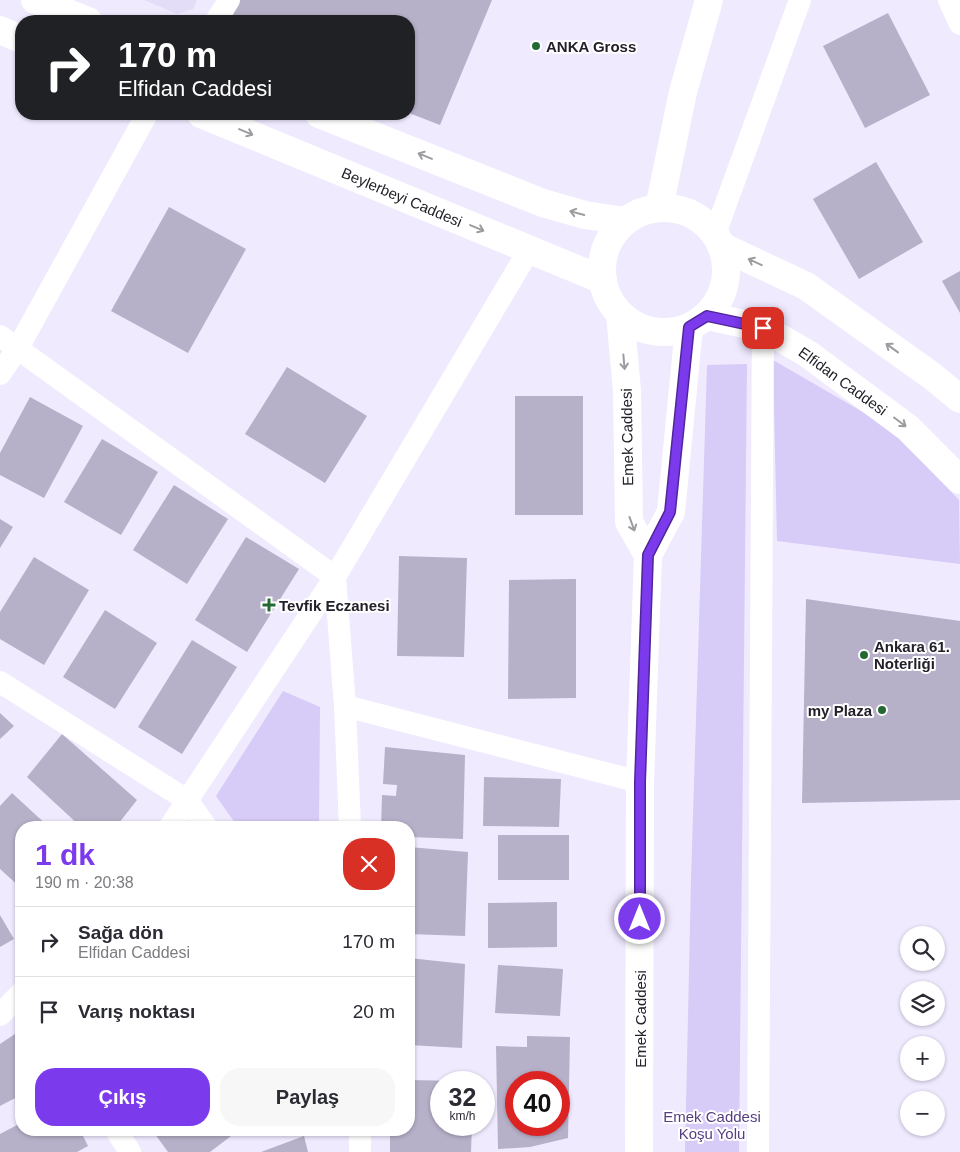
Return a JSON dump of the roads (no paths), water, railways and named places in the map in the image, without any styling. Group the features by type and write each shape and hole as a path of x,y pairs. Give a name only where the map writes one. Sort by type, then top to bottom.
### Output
{"street":[{"path":"35,0 73,15"},
{"path":"220,15 229,0"},
{"path":"658,208 683,92 710,0"},
{"path":"800,0 719,238 806,286 932,376 960,399"},
{"path":"949,0 960,24"},
{"path":"0,30 15,36"},
{"path":"0,374 9,342 143,120"},
{"name":"Beylerbeyi Caddesi","path":"215,120 603,280"},
{"path":"334,120 543,203 585,215 625,221"},
{"name":"Emek Caddesi","path":"658,208 685,210 701,217 719,238 726,257 727,278 720,299 698,321 669,333 649,331 631,324 616,310 606,293 601,274 603,254 611,236 625,221 642,211 658,208"},
{"path":"174,821 335,577 529,250"},
{"name":"Emek Caddesi","path":"620,314 627,391 629,522 648,555"},
{"name":"Emek Caddesi","path":"639,1152 640,782 648,555 670,512 698,321"},
{"name":"Elfidan Caddesi","path":"698,321 763,328 808,354 908,428 960,480"},
{"path":"758,1152 763,328"},
{"path":"9,342 335,577 346,706 350,821"},
{"path":"0,682 187,800 202,821"},
{"path":"346,706 640,782"},
{"path":"0,1016 15,1000"},
{"path":"120,1136 130,1152"},
{"path":"360,1136 360,1152"}],"place":[{"name":"ANKA Gross","path":"536,46"},
{"name":"Tevfik Eczanesi","path":"269,605"},
{"name":"Ankara 61. Noterliği","path":"864,655"},
{"name":"my Plaza","path":"882,710"}],"park label":[{"name":"Emek Caddesi Koşu Yolu","path":"712,1124"}]}
